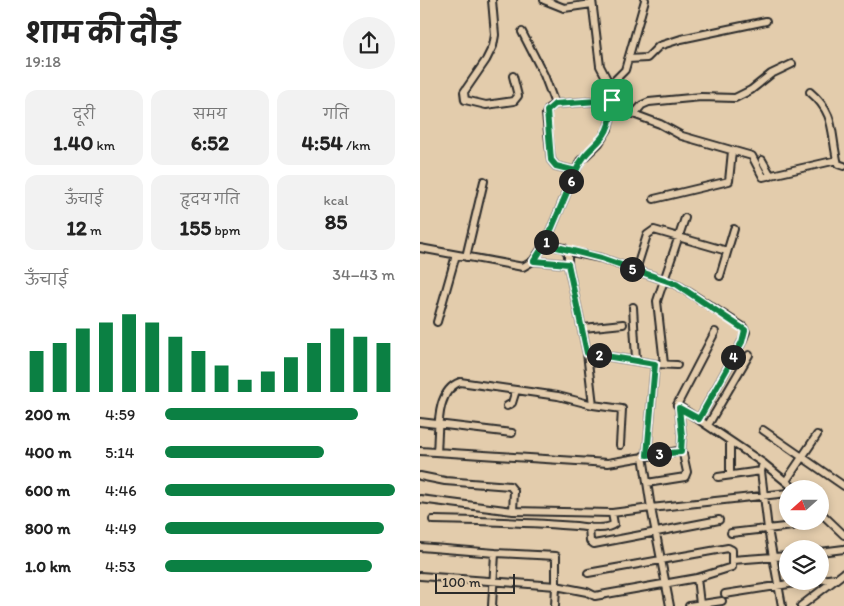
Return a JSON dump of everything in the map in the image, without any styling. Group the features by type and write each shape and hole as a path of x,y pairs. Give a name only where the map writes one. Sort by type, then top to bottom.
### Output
{"street":[{"path":"492,0 495,40 486,60 464,92 465,100 486,105 514,101 518,96 512,76"},
{"path":"420,248 523,267 534,261 545,244 580,161 604,137 608,129 612,103 610,85 600,66 592,2 564,8 544,0"},
{"path":"610,85 623,72 645,0"},
{"path":"628,59 647,58 659,46 681,39 766,21"},
{"path":"522,32 544,75 555,104"},
{"path":"635,114 642,105 649,102 741,96 764,78 792,64"},
{"path":"810,92 828,113 835,138 837,160 840,166 844,166"},
{"path":"576,171 556,166 551,160 546,114 549,108 555,104 612,103 682,136 759,157 761,176 770,176 837,160"},
{"path":"835,138 844,137"},
{"path":"654,199 729,181 732,151"},
{"path":"466,257 484,181"},
{"path":"664,364 657,309 664,280 684,218"},
{"path":"720,276 734,229"},
{"path":"636,270 649,232 654,230 727,251"},
{"path":"545,244 601,258 664,280 684,289 743,327 746,332 699,419"},
{"path":"566,250 587,353 593,405"},
{"path":"436,322 456,255"},
{"path":"534,261 568,264"},
{"path":"633,307 636,360"},
{"path":"582,328 623,324"},
{"path":"647,483 684,477 687,472 681,452 682,436 677,402 715,332"},
{"path":"587,353 655,364 677,365"},
{"path":"708,425 749,355"},
{"path":"655,364 645,456 651,508 670,606"},
{"path":"437,452 443,398 455,383 460,382 558,396 593,405 622,409 620,446"},
{"path":"507,406 512,403 516,390"},
{"path":"679,408 708,425 785,480"},
{"path":"420,422 512,432"},
{"path":"763,430 844,486"},
{"path":"787,480 817,434"},
{"path":"730,441 730,475"},
{"path":"420,451 608,463 681,452"},
{"path":"763,463 761,471 768,529 782,606"},
{"path":"718,477 761,471"},
{"path":"420,476 445,481 510,486 514,491 513,511"},
{"path":"420,499 513,511 612,513 779,494"},
{"path":"433,520 526,522 589,527 613,526 612,513"},
{"path":"589,527 590,541 594,544 719,520"},
{"path":"829,521 844,535"},
{"path":"731,533 779,528"},
{"path":"420,547 556,556 555,606"},
{"path":"420,576 556,586 587,592 595,596 697,578 730,569 733,564 732,550 728,548 661,558 588,573"},
{"path":"829,551 844,550"},
{"path":"492,606 495,552"},
{"path":"732,560 779,557"},
{"path":"801,606 844,573"},
{"path":"697,578 700,604"},
{"path":"829,579 837,578"},
{"path":"725,594 778,585"},
{"path":"688,606 722,601"}],"route":[{"path":"612,100 555,104 547,111 551,160 556,166 576,171 554,223 545,244 601,258 676,284 745,330 742,342 699,419 679,408 683,442 681,452 647,455 655,364 587,353 568,264 534,261 545,244 576,171 580,161 599,144 608,129 612,100"}]}
